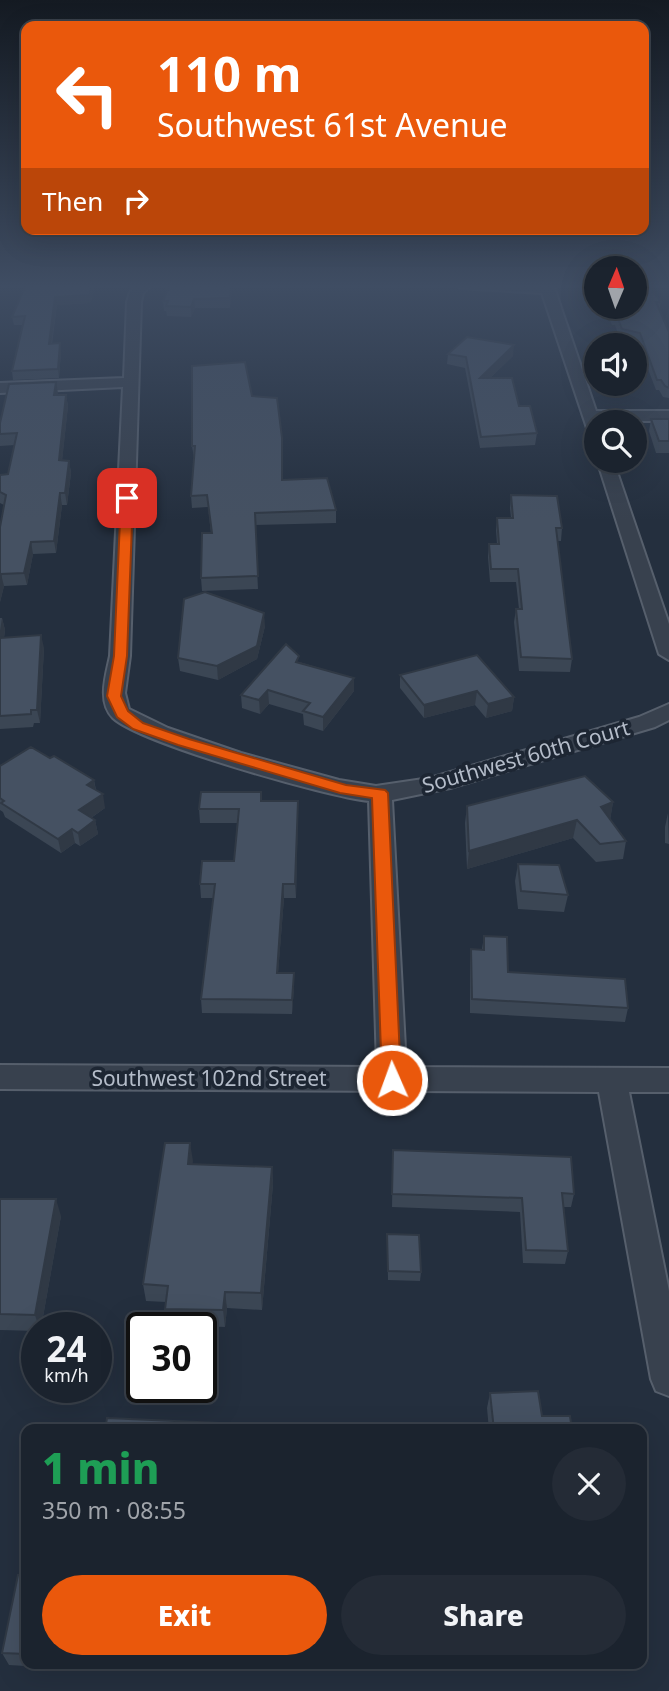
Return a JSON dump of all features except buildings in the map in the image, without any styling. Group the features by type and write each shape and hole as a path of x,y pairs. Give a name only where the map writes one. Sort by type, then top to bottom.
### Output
{"street":[{"name":"Southwest 60th Court","path":"131,363 120,656 114,696 122,713 138,726 345,790 380,793 411,790 475,772 647,722 669,711"},
{"path":"572,363 588,410"},
{"path":"0,388 130,382"},
{"path":"647,416 669,416"},
{"path":"609,473 669,654"},
{"path":"380,793 392,1080"},
{"name":"Southwest 102nd Street","path":"0,1077 669,1080"},
{"path":"612,1080 669,1379"}],"route":[{"path":"127,498 120,656 114,696 122,713 138,726 184,742 345,790 380,793 392,1080"}]}
